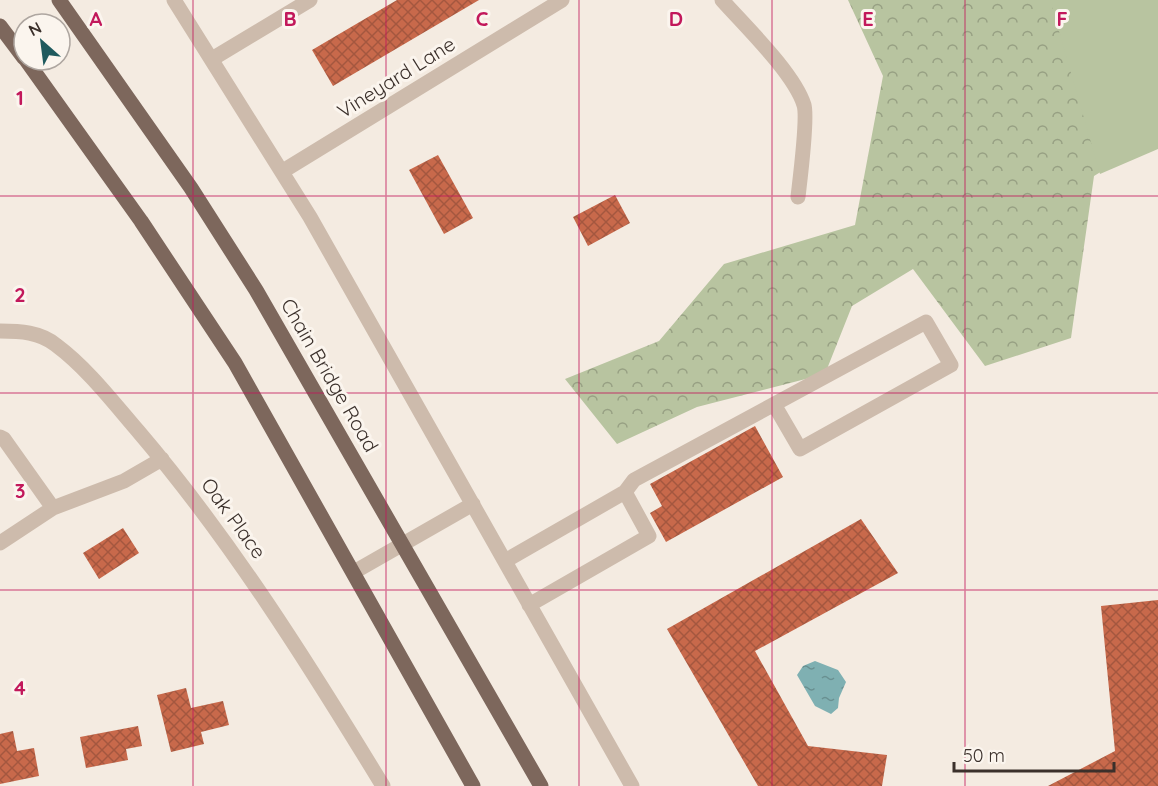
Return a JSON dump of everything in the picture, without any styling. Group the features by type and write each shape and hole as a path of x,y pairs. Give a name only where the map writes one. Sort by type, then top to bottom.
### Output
{"main road":[{"name":"Chain Bridge Road","path":"60,0 225,241 292,350 540,786"},
{"path":"0,26 12,42"},
{"path":"34,72 135,212 205,315 277,434 473,786"}],"street":[{"path":"174,0 283,171 632,786"},
{"path":"212,59 310,0"},
{"name":"Vineyard Lane","path":"283,171 562,0"},
{"path":"722,0 774,59 797,90 805,107 798,197"},
{"path":"505,561 625,492 634,480 775,406 926,322 951,365 800,449 775,406"},
{"name":"Oak Place","path":"0,331 22,331 56,344 103,390 185,486 242,563 381,786"},
{"path":"0,437 4,439 53,508"},
{"path":"0,543 53,508 124,481 162,459"},
{"path":"530,605 649,536 625,492"},
{"path":"354,572 473,504"}],"green space":[{"path":"848,0 1158,0 1151,141 1094,176 1071,338 985,366 913,269 852,306 825,374 697,407 617,444 565,379 659,341 724,264 855,225 883,76"},
{"path":"1050,0 1158,0 1158,149 1100,174"}],"water":[{"path":"815,661 838,670 846,682 839,698 838,708 831,714 815,706 797,675 803,666"}],"building":[{"path":"397,0 479,0 333,86 312,50"},
{"path":"438,155 473,218 444,234 409,170"},
{"path":"615,195 630,223 588,246 573,217"},
{"path":"755,426 783,477 666,542 650,513 662,506 650,484"},
{"path":"861,519 898,573 755,651 808,746 887,755 882,786 758,786 667,629"},
{"path":"123,528 139,553 99,579 83,553"},
{"path":"1158,600 1158,786 1048,786 1115,751 1101,606"},
{"path":"186,688 191,708 223,701 229,725 201,732 204,744 171,752 157,695"},
{"path":"138,726 142,746 126,749 128,760 86,768 80,737"},
{"path":"13,731 17,751 34,748 39,776 0,784 0,734"}]}
